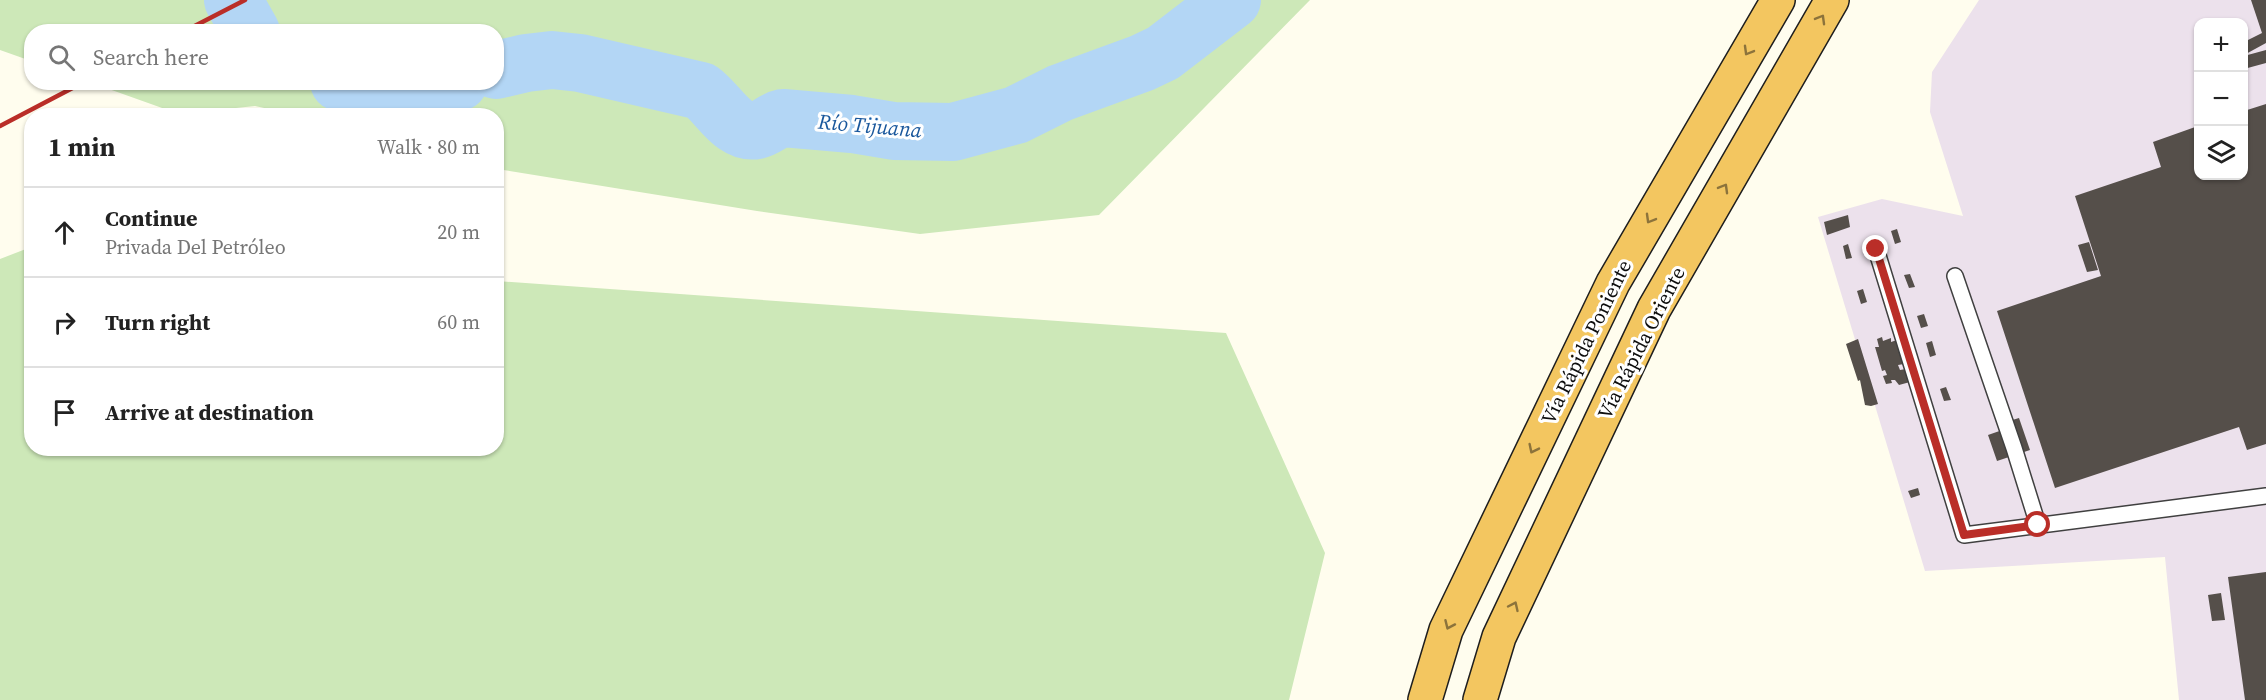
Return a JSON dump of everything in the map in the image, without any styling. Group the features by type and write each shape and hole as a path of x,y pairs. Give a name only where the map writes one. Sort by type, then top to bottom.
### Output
{"highway":[{"name":"Vía Rápida Poniente","path":"1425,700 1446,630 1613,282 1778,0"},
{"name":"Vía Rápida Oriente","path":"1480,700 1499,637 1654,309 1832,0"}],"lane":[{"path":"1876,249 1964,535 2266,496"},
{"path":"1955,276 2038,525"}],"shaded area":[{"path":"1979,0 2266,0 2266,700 2179,700 2165,557 1925,571 1818,217 1882,199 1963,216 1930,112 1932,72"}],"green space":[{"path":"0,0 1310,0 1099,215 920,234 757,211 504,170 504,108 264,108 255,106 162,108 112,90 504,90 504,24 24,24 24,59 0,50"},
{"path":"24,250 24,456 504,456 504,281 1226,333 1325,553 1289,700 0,700 0,259"}],"building":[{"path":"2251,0 2266,0 2266,43 2248,53 2248,40 2262,33"},
{"path":"2266,50 2266,63 2248,68 2248,55"},
{"path":"2266,104 2266,444 2247,450 2239,427 2055,488 1997,311 2101,276 2075,196 2161,167 2153,142 2194,127 2194,180 2248,180 2248,110"},
{"path":"1848,215 1850,227 1827,235 1824,222"},
{"path":"1897,229 1901,242 1895,244 1891,231"},
{"path":"2089,242 2098,270 2087,272 2078,245"},
{"path":"1848,244 1852,258 1846,259 1843,246"},
{"path":"1910,274 1915,287 1909,288 1904,275"},
{"path":"1863,289 1867,302 1861,304 1857,291"},
{"path":"1924,314 1928,326 1921,328 1917,316"},
{"path":"1882,337 1883,341 1891,338 1891,342 1897,340 1904,364 1898,365 1900,370 1906,369 1910,382 1899,385 1895,380 1891,380 1892,383 1886,384 1883,376 1887,375 1885,370 1882,371 1875,347 1879,347 1877,339"},
{"path":"1858,339 1878,404 1871,406 1865,405 1860,380 1858,381 1846,344"},
{"path":"1932,341 1936,355 1930,357 1926,343"},
{"path":"1946,387 1951,400 1944,401 1940,389"},
{"path":"2019,418 2030,450 1997,461 1988,435 2011,427 2009,421"},
{"path":"1918,488 1920,495 1911,498 1908,491"},
{"path":"2266,572 2266,700 2245,700 2228,577"},
{"path":"2221,593 2225,620 2212,621 2208,595"}],"waterway":[{"name":"Río Tijuana","path":"233,0 246,24"},
{"name":"Río Tijuana","path":"504,68 552,60 580,63 701,91 733,123 748,130 761,129 783,118 852,124 894,131 953,132 1016,115 1060,93 1142,63 1163,53 1232,0"},
{"name":"Río Tijuana","path":"375,90 407,94 424,90"}],"railway":[{"path":"198,24 245,0"},
{"path":"34,108 69,90"},
{"path":"0,126 24,113"}],"route":[{"path":"1876,249 1964,535 2038,525"}]}
